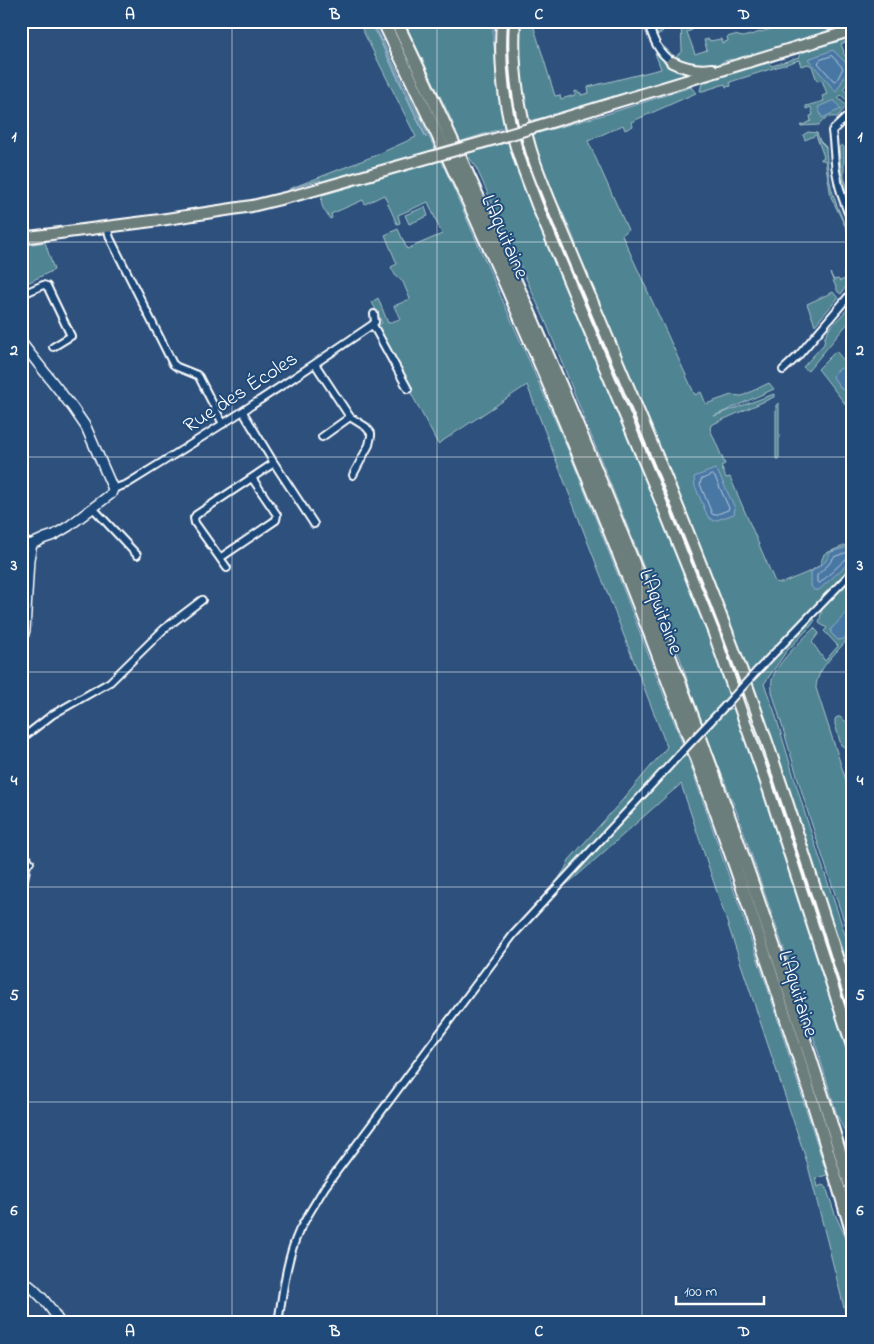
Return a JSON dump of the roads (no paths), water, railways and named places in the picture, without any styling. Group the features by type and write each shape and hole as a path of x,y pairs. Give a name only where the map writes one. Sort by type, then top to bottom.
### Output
{"highway":[{"name":"L'Aquitaine","path":"383,21 442,145 508,293 579,459 640,610 754,926 800,1064 853,1236"},
{"name":"L'Aquitaine","path":"396,21 512,272 583,438 644,589 702,742 760,905 853,1195"}],"main road":[{"path":"502,21 501,51 504,84 511,126 520,158 537,206 713,631 765,780 853,1049"},
{"path":"515,21 514,50 517,84 532,154 723,621 758,716 853,1006"},
{"path":"21,238 261,204 498,138 851,29"},
{"path":"672,62 690,69 726,69"}],"street":[{"path":"647,21 654,43 659,51 672,62"},
{"path":"853,111 832,131 838,183 853,224"},
{"path":"107,227 110,238 173,364 177,368 199,377 223,424"},
{"path":"21,295 43,285 47,286 71,336 53,347"},
{"path":"783,370 798,356 853,290"},
{"path":"374,314 376,319 373,324 408,388"},
{"name":"Rue des Écoles","path":"113,489 128,484 243,412 373,324"},
{"path":"21,342 86,427 113,489 111,494 54,535 32,544 21,540"},
{"path":"315,364 350,417 366,426 371,436 369,445 353,475"},
{"path":"243,412 314,524"},
{"path":"322,437 350,417"},
{"path":"227,568 195,523 194,518 274,463"},
{"path":"220,558 276,520 277,516 252,478"},
{"path":"93,508 137,555"},
{"path":"21,645 32,544"},
{"path":"278,1323 284,1284 293,1247 311,1210 325,1188 513,935 756,672 853,572"},
{"path":"21,739 52,715 110,682 164,629 202,600"},
{"path":"21,854 30,861 21,894"},
{"path":"21,1279 47,1302 60,1323"}],"water":[{"path":"833,50 850,67 836,92 808,59"},
{"path":"834,100 841,109 822,118 818,107"},
{"path":"841,368 845,369 853,378 852,382 842,390 833,377 834,373"},
{"path":"715,469 735,508 734,514 714,521 708,517 695,486 694,477"},
{"path":"848,547 853,548 853,559 819,590 814,590 811,586 811,572 825,562 831,552"},
{"path":"853,606 853,628 844,639 838,640 831,633 831,629"}],"waterway":[{"path":"371,21 426,137"}]}
